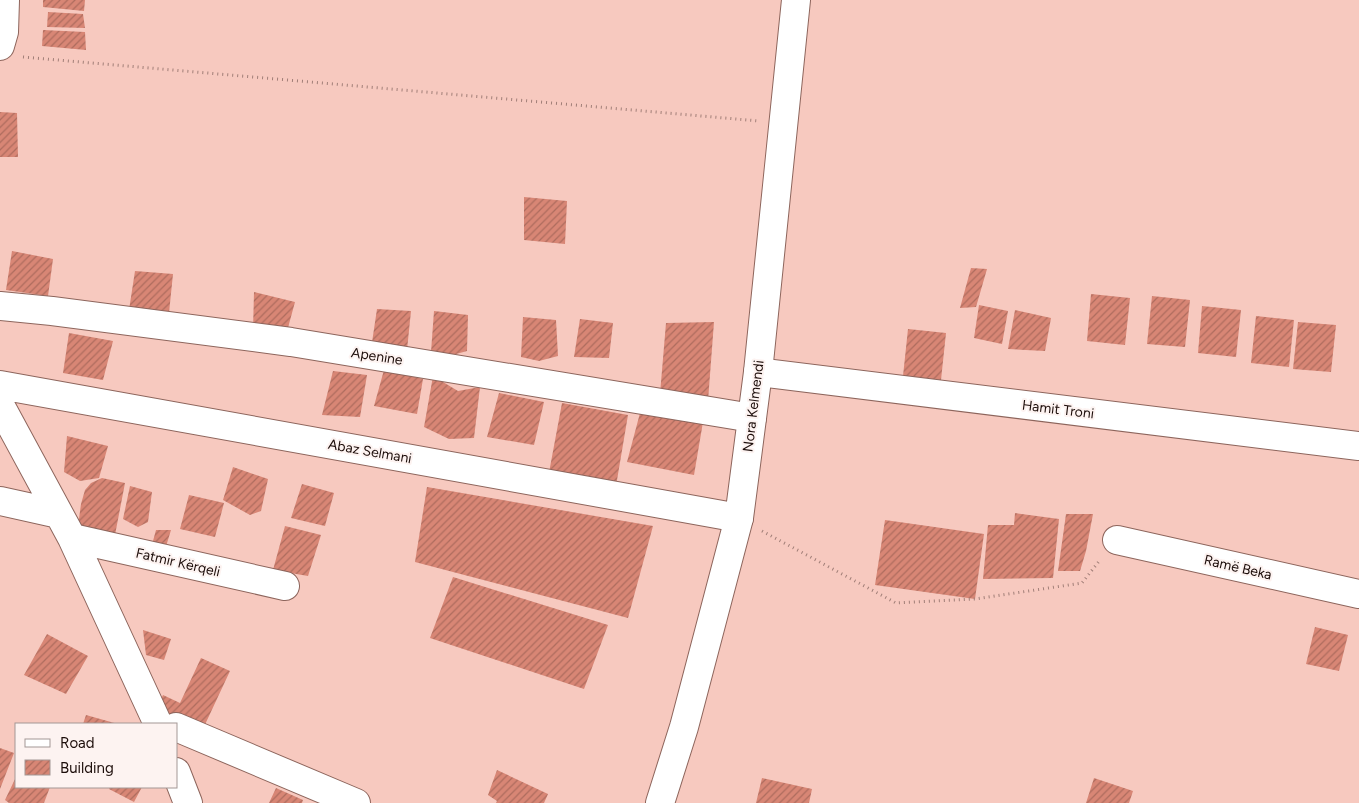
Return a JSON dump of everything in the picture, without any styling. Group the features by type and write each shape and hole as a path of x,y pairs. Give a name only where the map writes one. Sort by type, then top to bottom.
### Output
{"street":[{"path":"5,0 4,32 10,51"},
{"name":"Nora Kelmendi","path":"660,803 684,727 739,518 758,372 796,0"},
{"name":"Apenine","path":"0,306 52,310 291,342 752,418"},
{"name":"Hamit Troni","path":"758,372 1359,446"},
{"name":"Abaz Selmani","path":"0,385 739,518"},
{"path":"0,405 72,538 165,723"},
{"path":"0,501 59,514"},
{"name":"Fatmir Kërqeli","path":"72,538 285,586"},
{"name":"Ramë Beka","path":"1117,540 1359,594"},
{"path":"178,728 356,803"},
{"path":"178,777 188,803"}],"path":[{"path":"10,51 783,123"},
{"path":"739,518 896,603 975,599 1082,583 1117,540"}],"building":[{"path":"43,0 85,0 84,11 43,7"},
{"path":"48,12 83,14 85,28 47,27"},
{"path":"43,30 85,32 86,50 42,46"},
{"path":"0,112 17,113 18,157 0,157"},
{"path":"524,197 567,201 565,244 524,240"},
{"path":"12,251 53,259 48,296 6,290"},
{"path":"971,268 987,269 976,307 960,308"},
{"path":"135,271 173,274 169,313 129,310"},
{"path":"254,292 295,302 286,335 253,330"},
{"path":"1091,294 1130,298 1125,345 1087,341"},
{"path":"1152,296 1190,300 1185,347 1147,344"},
{"path":"979,305 1008,311 1002,344 974,338"},
{"path":"1202,306 1241,310 1236,357 1198,353"},
{"path":"377,309 411,311 407,350 371,349"},
{"path":"1015,310 1051,318 1045,351 1008,349"},
{"path":"434,311 468,315 467,351 449,356 431,352"},
{"path":"1256,316 1294,320 1289,367 1251,363"},
{"path":"523,317 556,320 558,356 539,361 521,357"},
{"path":"580,319 613,323 609,358 574,357"},
{"path":"714,322 708,401 660,394 666,323"},
{"path":"1298,322 1336,325 1331,372 1293,369"},
{"path":"908,329 946,333 941,380 903,376"},
{"path":"69,333 113,341 103,380 63,373"},
{"path":"384,370 423,379 417,414 374,406"},
{"path":"333,371 367,375 360,417 322,415"},
{"path":"433,376 458,391 480,387 474,438 449,439 424,427"},
{"path":"499,393 544,402 534,445 487,437"},
{"path":"562,403 628,415 616,486 548,478"},
{"path":"640,413 703,422 694,475 627,462"},
{"path":"67,436 108,446 99,478 80,481 64,472"},
{"path":"233,467 268,479 261,511 250,515 223,500"},
{"path":"102,478 125,483 115,535 78,526 85,490 91,483"},
{"path":"302,484 334,493 325,526 291,518"},
{"path":"130,486 152,492 148,522 138,527 123,519"},
{"path":"427,487 653,526 628,618 415,562"},
{"path":"189,495 224,503 215,537 180,529"},
{"path":"1015,513 1059,519 1053,578 983,579 988,525 1014,525"},
{"path":"1066,514 1093,514 1080,571 1058,571"},
{"path":"885,520 984,534 975,599 875,585"},
{"path":"285,526 321,535 308,576 273,570"},
{"path":"156,530 171,530 164,553 150,552"},
{"path":"453,577 608,625 584,689 430,638"},
{"path":"1315,627 1348,635 1339,671 1306,664"},
{"path":"143,630 171,639 164,660 146,655"},
{"path":"47,634 88,656 66,694 24,675"},
{"path":"201,658 230,671 202,731 156,709 163,695 180,703"},
{"path":"86,715 114,723 83,723"},
{"path":"0,748 14,753 0,789"},
{"path":"497,770 548,794 544,803 496,803 497,801 488,795"},
{"path":"762,778 812,789 809,803 756,803"},
{"path":"1094,778 1133,791 1129,803 1086,803"},
{"path":"15,779 15,788 50,788 44,803 9,803 5,800"},
{"path":"110,788 141,788 134,802"},
{"path":"276,788 303,800 302,803 269,803"}]}
